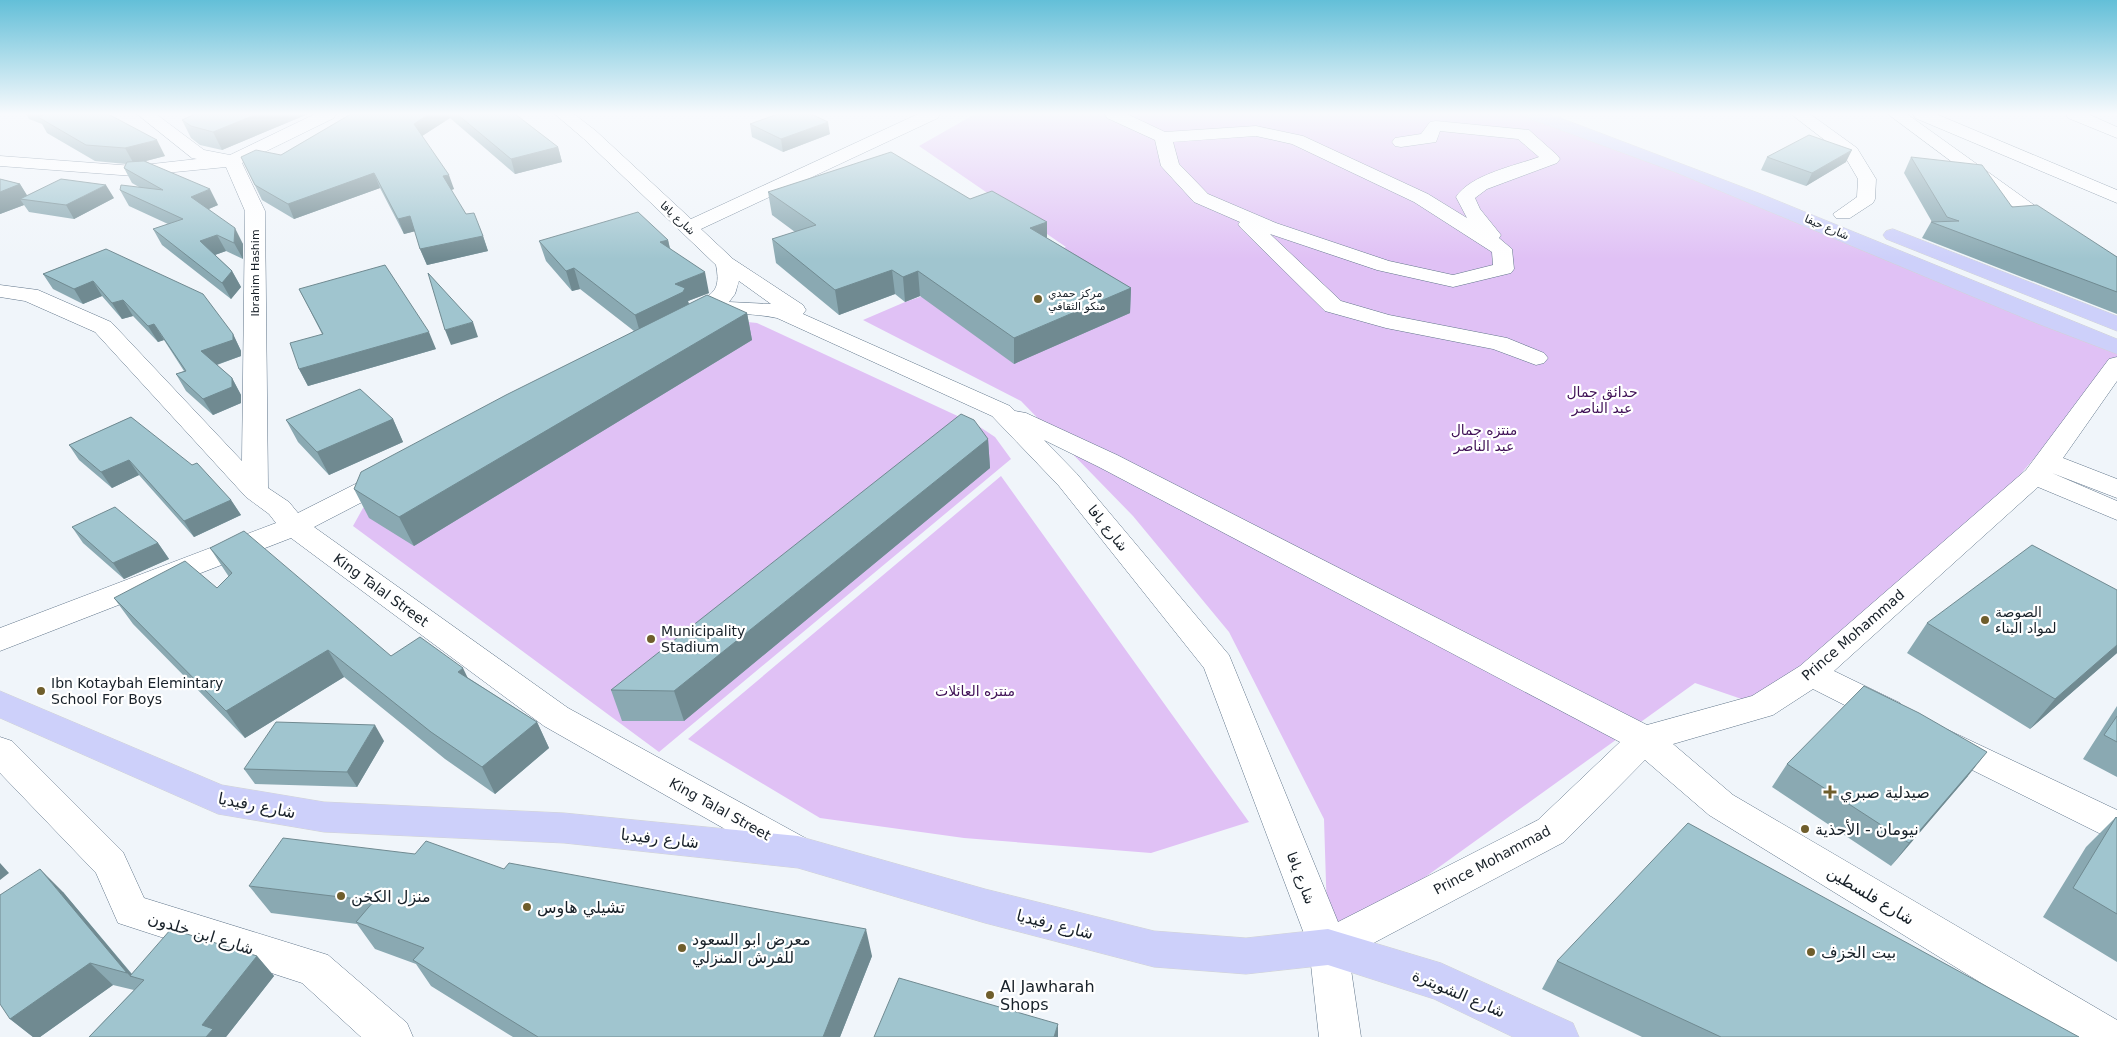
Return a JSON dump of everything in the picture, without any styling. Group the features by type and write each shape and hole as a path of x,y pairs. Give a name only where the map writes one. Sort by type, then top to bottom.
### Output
{"main road":[{"name":"شارع حيفا","path":"1665,162 1716,181 2020,310 2117,347"},
{"name":"شارع حيفا","path":"1706,162 1860,221 2117,324"},
{"name":"شارع رفيديا","path":"0,704 218,799 324,817 564,828 798,852 985,906 1154,949 1246,956 1328,947"},
{"name":"شارع الشويترة","path":"1328,947 1441,982 1558,1037"}],"street":[{"path":"17,162 134,172 220,162"},
{"name":"Ibrahim Hashim","path":"233,162 255,211 255,490"},
{"name":"شارع يافا","path":"618,162 726,263 829,333"},
{"path":"688,228 824,162"},
{"path":"1169,162 1170,166 1201,198 1269,227 1384,266 1453,281 1504,269 1502,249 1471,211 1465,197 1480,185 1542,162"},
{"path":"1345,162 1421,198 1502,249"},
{"path":"1857,162 1867,179 1866,199 1860,221"},
{"path":"1963,162 2038,217 2117,270"},
{"path":"2031,162 2117,197"},
{"path":"1236,213 1333,306 1386,321 1499,343 1536,358"},
{"name":"شارع يافا","path":"726,263 731,281 727,289 712,305 694,319 746,307 767,308 784,313 1001,411 1068,480 1218,663 1328,947"},
{"name":"King Talal Street","path":"0,291 30,295 103,327 255,490 279,508 294,526 556,718 798,852"},
{"name":"Prince Mohammad","path":"1328,947 1551,831 1644,739 1762,706 1811,674 2042,469 2117,364"},
{"name":"شارع فلسطين","path":"1001,411 1108,461 1644,739 1721,804 2107,1037"},
{"path":"0,640 294,526 410,466"},
{"path":"2042,469 2117,489"},
{"path":"2042,469 2117,510"},
{"path":"1811,674 2117,827"},
{"name":"شارع ابن خلدون","path":"0,750 110,863 131,911 314,968 392,1037"},
{"path":"1328,947 1340,1037"}],"green space":[{"name":"منتزه جمال عبد الناصر","path":"943,162 1652,162 2117,347 2117,362 1970,533 1762,706 1695,683 1328,947 1324,819 1229,632 1133,516 1021,401 863,320 905,302 1066,247"},
{"name":"Municipality Stadium","path":"709,318 757,323 977,425 995,437 1011,459 659,752 353,526 363,508"},
{"name":"منتزه العائلات","path":"1001,476 1249,822 1151,853 964,838 820,818 688,739"}],"building":[{"path":"127,162 147,162 210,189 191,197 235,228 234,243 217,235 200,241 232,271 222,283 153,229 183,219 120,190 121,185 163,190 124,168"},
{"path":"244,162 440,162 449,175 443,176 466,214 474,213 483,236 420,249 410,216 398,219 374,173 288,204 255,185"},
{"path":"859,162 908,162 970,199 992,191 1047,222 1030,228 1131,288 1014,338 918,271 903,277 892,270 835,290 772,239 816,225 768,192"},
{"path":"1782,162 1830,162 1812,173"},
{"path":"1914,162 1959,162 1982,165 2012,207 2037,205 2117,257 2117,292 1931,222 1959,221 1947,217"},
{"path":"0,179 20,184 0,192"},
{"path":"61,179 106,185 66,205 20,199"},
{"path":"638,212 668,240 660,242 705,272 675,284 685,288 683,292 635,315 574,268 566,271 539,241"},
{"path":"106,249 203,294 233,334 233,340 201,351 232,378 232,387 203,399 176,374 186,371 154,324 148,326 123,300 112,303 93,281 74,289 43,274"},
{"path":"385,265 429,332 299,369 290,343 323,334 299,289"},
{"path":"428,273 473,322 445,330"},
{"path":"707,295 747,313 399,517 354,489 361,472 506,395"},
{"path":"360,389 393,419 317,452 286,420"},
{"path":"961,414 974,420 988,439 674,691 611,690"},
{"path":"131,417 192,465 197,463 231,500 184,521 129,460 101,472 69,445"},
{"path":"115,507 158,543 113,563 72,527"},
{"path":"244,531 391,656 420,637 463,668 458,672 537,722 482,767 431,732 328,650 226,711 114,598 185,561 217,588 232,573 210,548"},
{"path":"2032,545 2117,590 2117,645 2055,699 1927,623"},
{"path":"1864,686 1919,713 1987,752 1909,843 1787,764"},
{"path":"2117,716 2117,742 2104,735"},
{"path":"276,722 375,725 347,772 244,769"},
{"path":"2117,818 2117,914 2073,888"},
{"path":"1688,823 2079,1037 1721,1037 1557,961"},
{"path":"283,838 415,854 426,841 504,869 509,863 866,929 823,1037 538,1037 413,960 424,948 356,922 374,901 249,886"},
{"path":"40,869 127,973 90,963 10,1019 0,1004 0,895"},
{"path":"171,929 257,956 202,1025 213,1029 206,1037 89,1037 144,980 130,976"},
{"path":"899,978 1058,1024 1054,1037 874,1037"}],"place":[{"name":"مركز حمدي منكو الثقافي","path":"1038,299"},
{"name":"الصوصة لمواد البناء","path":"1985,620"},
{"name":"Municipality Stadium","path":"651,639"},
{"name":"Ibn Kotaybah Elemintary School For Boys","path":"41,691"},
{"name":"صيدلية صبري","path":"1830,792"},
{"name":"نيومان - الأحذية","path":"1805,829"},
{"name":"منزل الكخن","path":"341,896"},
{"name":"تشيلي هاوس","path":"527,907"},
{"name":"معرض ابو السعود للفرش المنزلي","path":"682,948"},
{"name":"بيت الخزف","path":"1811,952"},
{"name":"Al Jawharah Shops","path":"990,995"}],"park label":[{"name":"حدائق جمال عبد الناصر","path":"1602,400"}]}
